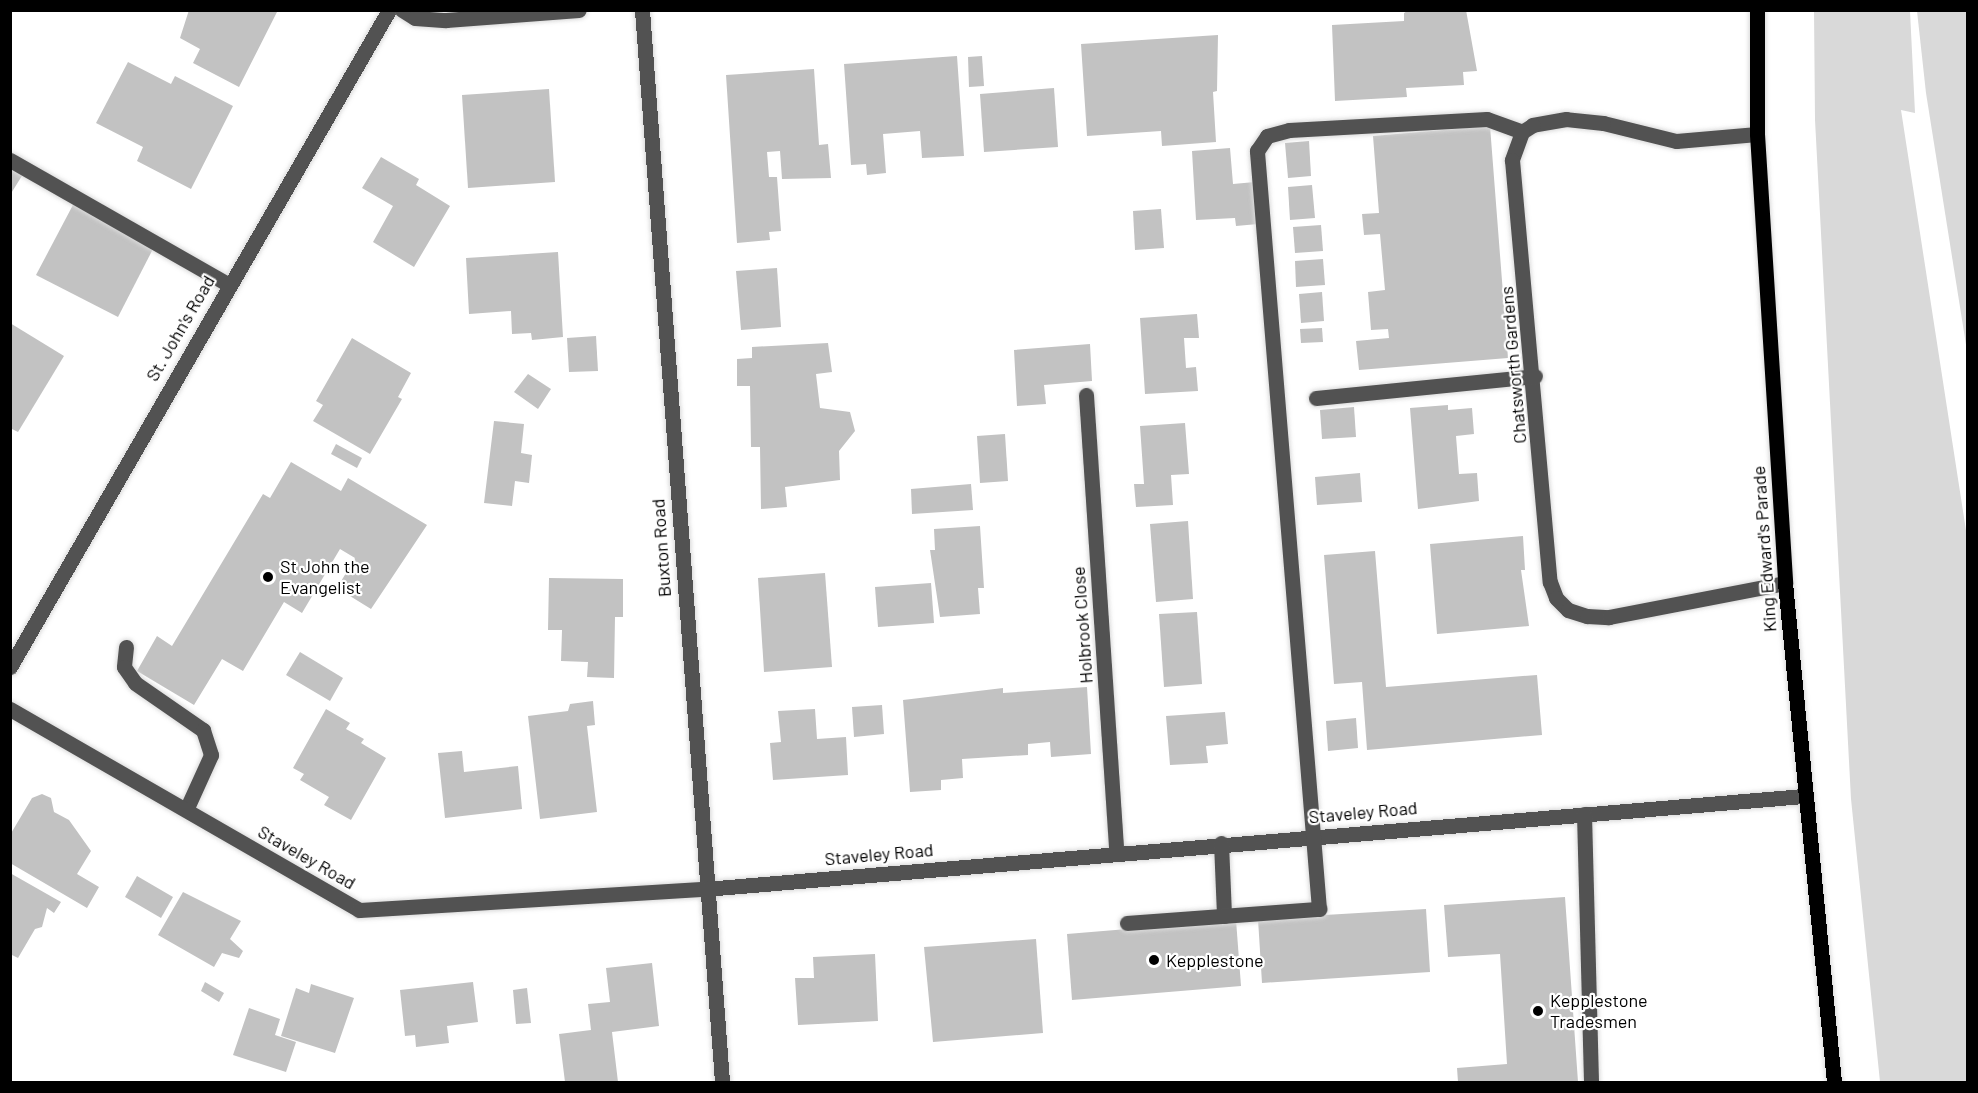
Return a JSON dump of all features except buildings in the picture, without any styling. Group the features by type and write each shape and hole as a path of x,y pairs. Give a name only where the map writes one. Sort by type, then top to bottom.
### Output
{"main road":[{"name":"King Edward's Parade","path":"1757,10 1757,134 1785,583 1803,796 1834,1083"}],"street":[{"name":"St. John's Road","path":"10,667 227,284 389,10"},
{"path":"402,10 415,18 446,20 579,10"},
{"name":"Buxton Road","path":"642,10 705,889 722,1083"},
{"path":"1127,923 1320,909 1257,151 1267,136 1301,129 1488,119 1522,132 1533,125 1566,119 1603,123 1676,141 1757,134"},
{"name":"Chatsworth Gardens","path":"1522,132 1512,160 1535,376 1550,582 1556,598 1568,610 1609,617 1785,583"},
{"path":"10,160 227,284"},
{"path":"1316,398 1535,376"},
{"name":"Holbrook Close","path":"1086,394 1116,852"},
{"path":"126,647 124,667 135,683 203,730 211,755 186,810"},
{"name":"Staveley Road","path":"10,709 359,910 705,889 1221,843 1803,796"},
{"path":"1584,814 1591,1083"},
{"path":"1221,843 1224,916"}],"shaded area":[{"path":"1814,11 1910,11 1915,113 1901,110 1967,537 1967,1082 1880,1082 1851,799 1815,120"},
{"path":"1917,11 1967,11 1967,351 1926,93"}],"place":[{"name":"St John the Evangelist","path":"268,577"},
{"name":"Kepplestone","path":"1154,960"},
{"name":"Kepplestone Tradesmen","path":"1538,1011"}]}
